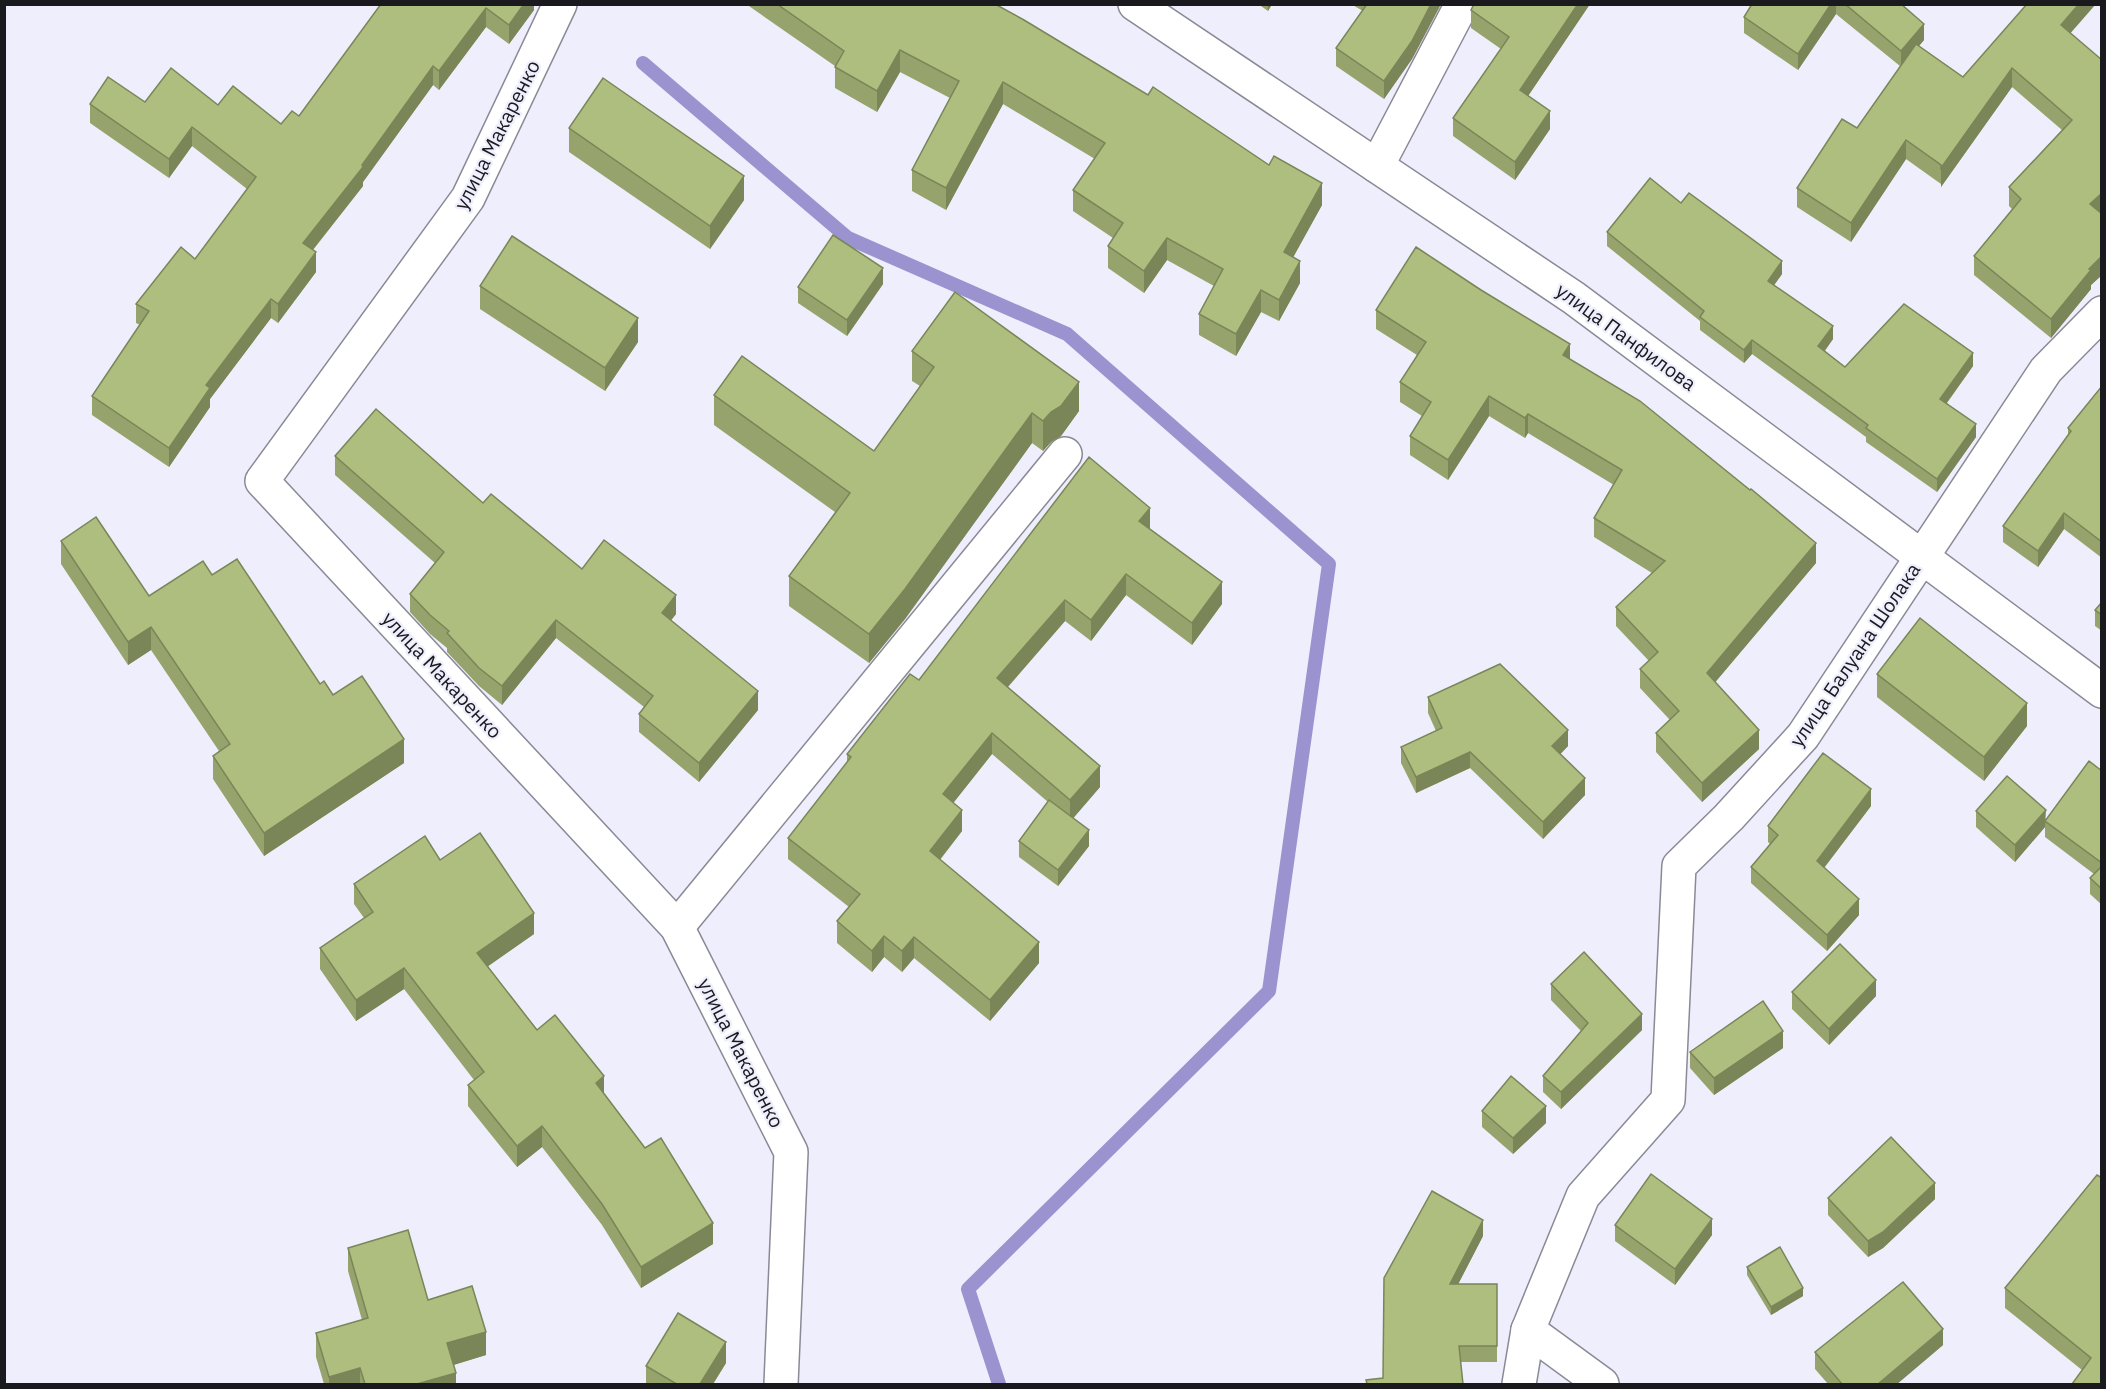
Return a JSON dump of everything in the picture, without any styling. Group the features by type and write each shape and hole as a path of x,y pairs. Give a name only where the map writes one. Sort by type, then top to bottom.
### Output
{"street":[{"name":"улица Макаренко","path":"560,4 468,198 262,481 677,927 791,1152 781,1384"},
{"name":"улица Панфилова","path":"1135,4 1574,298 2102,691"},
{"path":"1377,166 1462,4"},
{"name":"улица Балуана Шолака","path":"1519,1384 1528,1330 1583,1196 1668,1100 1679,866 1729,817 1803,736 2046,370 2102,313"},
{"path":"677,927 1065,454"},
{"path":"1528,1330 1602,1384"}],"building":[{"path":"381,4 524,4 509,25 486,8 439,71 433,66 362,165 363,167 303,243 316,252 278,304 271,299 206,385 210,388 169,448 92,396 149,311 136,304 181,247 195,259 256,177 192,127 169,159 90,104 108,77 145,102 171,68 218,105 233,86 281,124 292,111 299,116"},
{"path":"777,4 995,4 1148,95 1153,87 1269,165 1274,156 1322,183 1284,252 1300,261 1279,300 1261,290 1236,334 1199,314 1223,269 1167,238 1144,271 1108,246 1123,223 1073,190 1105,143 1003,82 946,188 912,170 959,81 900,50 877,91 835,67 844,51"},
{"path":"1367,4 1431,4 1412,41 1384,81 1336,48"},
{"path":"1474,4 1578,4 1520,90 1550,111 1515,162 1453,118 1509,37 1471,10"},
{"path":"1752,4 1831,4 1798,54 1744,17"},
{"path":"1845,4 1901,4 1924,24 1901,51"},
{"path":"2027,4 2079,4 2061,25 2102,60 2102,193 2090,204 2102,214 2102,256 2089,269 2091,270 2051,319 1974,256 2021,199 2009,187 2072,120 2012,68 1941,168 1941,165 1906,140 1851,223 1797,188 1842,119 1857,128 1916,44 1963,77"},
{"path":"603,78 744,176 710,226 569,128"},
{"path":"1650,178 1681,203 1689,193 1782,261 1768,281 1833,326 1818,346 1845,367 1904,304 1973,353 1940,399 1976,424 1937,479 1866,428 1868,425 1752,340 1744,350 1700,317 1704,311 1607,232"},
{"path":"833,235 883,268 847,320 798,287"},
{"path":"512,236 638,318 605,368 480,286"},
{"path":"1416,247 1570,344 1563,355 1640,401 1816,543 1707,673 1759,730 1702,783 1656,733 1679,711 1640,669 1658,652 1616,607 1665,561 1594,518 1622,470 1528,414 1525,418 1489,396 1448,460 1410,436 1431,402 1400,382 1426,342 1376,310"},
{"path":"955,292 1079,382 1061,406 1043,421 1032,413 905,589 869,634 789,576 850,493 714,395 742,356 874,451 934,367 912,351"},
{"path":"2102,386 2102,542 2064,513 2038,551 2003,526 2071,431 2068,428"},
{"path":"376,409 483,503 491,494 582,569 604,540 676,595 662,613 758,691 699,763 639,714 653,696 556,620 502,686 479,668 447,633 449,631 410,594 444,552 335,456"},
{"path":"1089,457 1150,508 1139,521 1222,582 1192,623 1126,574 1091,620 1065,600 997,678 1100,766 1070,800 992,733 943,794 962,810 930,851 1039,942 990,1000 914,937 902,951 884,936 872,951 837,921 860,894 788,838 851,757 847,754 910,674 919,680"},
{"path":"96,517 149,596 203,561 212,575 237,559 320,684 324,681 333,695 362,676 404,739 264,833 213,756 230,744 151,627 128,642 61,541"},
{"path":"2102,602 2102,615 2095,610"},
{"path":"1920,618 2027,703 1984,757 1877,674"},
{"path":"1500,664 1568,730 1552,746 1585,778 1543,822 1470,752 1416,777 1401,747 1442,728 1428,697"},
{"path":"1823,753 1871,789 1817,861 1859,899 1827,935 1751,867 1778,835 1768,826"},
{"path":"2089,761 2102,771 2102,863 2045,821"},
{"path":"2007,776 2046,810 2015,845 1976,811"},
{"path":"1049,800 1089,830 1058,870 1019,841"},
{"path":"480,833 534,913 477,953 537,1030 555,1015 604,1076 596,1083 645,1148 661,1138 713,1223 641,1267 602,1204 542,1126 517,1146 468,1085 484,1072 404,968 356,1000 320,948 373,912 354,884 425,836 440,860"},
{"path":"2102,866 2102,889 2090,878"},
{"path":"1840,944 1876,980 1829,1029 1792,992"},
{"path":"1584,952 1642,1014 1561,1092 1543,1076 1588,1023 1551,984"},
{"path":"1763,1001 1783,1031 1714,1078 1690,1052"},
{"path":"1511,1076 1546,1106 1513,1138 1482,1111"},
{"path":"1891,1137 1935,1183 1883,1232 1868,1241 1828,1198"},
{"path":"1651,1174 1712,1219 1675,1269 1615,1225"},
{"path":"2097,1175 2102,1178 2102,1384 2072,1384 2091,1358 2005,1288"},
{"path":"1432,1191 1483,1220 1450,1284 1497,1284 1497,1346 1459,1346 1463,1384 1367,1384 1366,1380 1383,1378 1384,1278"},
{"path":"408,1230 428,1300 472,1286 486,1332 447,1343 456,1373 417,1384 365,1384 360,1368 329,1377 316,1333 368,1318 348,1248"},
{"path":"1780,1247 1803,1288 1771,1307 1747,1267"},
{"path":"1903,1282 1943,1329 1878,1384 1842,1384 1815,1352"},
{"path":"678,1313 726,1342 700,1384 673,1384 675,1383 646,1366"}],"waterway":[{"path":"643,63 848,238 1067,334 1329,564 1269,991 968,1289 999,1384"}]}
